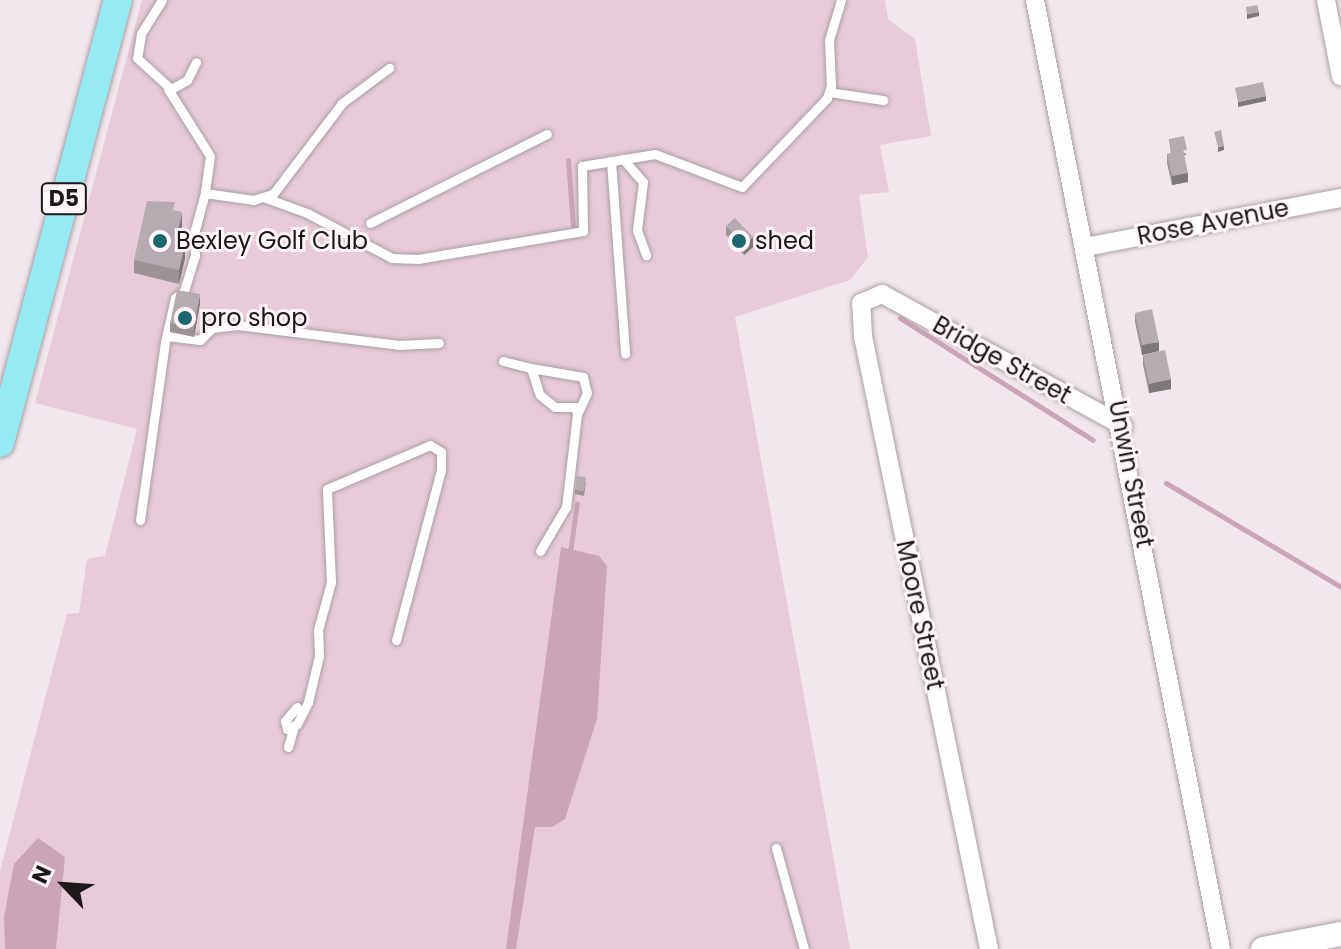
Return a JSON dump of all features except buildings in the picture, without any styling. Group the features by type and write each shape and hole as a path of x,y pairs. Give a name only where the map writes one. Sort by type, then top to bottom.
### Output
{"main road":[{"name":"D5","path":"0,443 118,0"},
{"path":"1263,949 1341,934"}],"street":[{"name":"Unwin Street","path":"1035,0 1123,426 1221,949"},
{"path":"1326,0 1341,77"},
{"name":"Rose Avenue","path":"1086,247 1341,198"},
{"name":"Bridge Street","path":"882,294 1123,426"},
{"name":"Moore Street","path":"882,294 861,303 863,336 989,949"}],"lane":[{"path":"140,520 167,336 174,301 184,291 195,256 195,230 205,193 210,156 168,89 136,53 162,0"},
{"path":"205,193 237,200 266,198 307,213 392,258 418,259 583,231 581,169 611,161 655,154 671,157 742,187 829,92 829,40 841,0"},
{"path":"168,89 187,80 196,62"},
{"path":"266,198 310,151 342,103 389,68"},
{"path":"829,92 883,100"},
{"path":"370,223 547,134"},
{"path":"623,159 643,182 637,230 646,255"},
{"path":"611,161 625,353"},
{"path":"167,336 200,340 212,328 237,325 399,345 439,343"},
{"path":"503,361 571,373 588,382 577,414 566,507 540,551"},
{"path":"531,368 540,395 555,407 575,407 577,414"},
{"path":"288,747 293,729 308,702 319,656 318,630 331,582 327,489 430,445 441,452 441,470 396,640"},
{"path":"293,729 283,725 297,707"},
{"path":"776,848 804,949"}],"shaded area":[{"path":"142,0 885,0 888,19 915,39 931,136 880,145 889,192 859,195 868,257 850,280 735,317 850,949 0,949 0,871 67,614 79,613 87,559 105,556 137,429 35,403"},
{"path":"561,547 599,556 607,566 597,719 565,819 552,827 535,827 516,949 506,949"},
{"path":"38,838 65,857 56,949 5,949 4,917 14,864"}],"waterway":[{"path":"568,160 573,226"},
{"path":"900,318 1093,440"},
{"path":"1166,483 1341,587"},
{"path":"570,552 577,503"}],"place":[{"name":"Bexley Golf Club","path":"160,241"},
{"name":"shed","path":"739,241"},
{"name":"pro shop","path":"185,318"}]}
